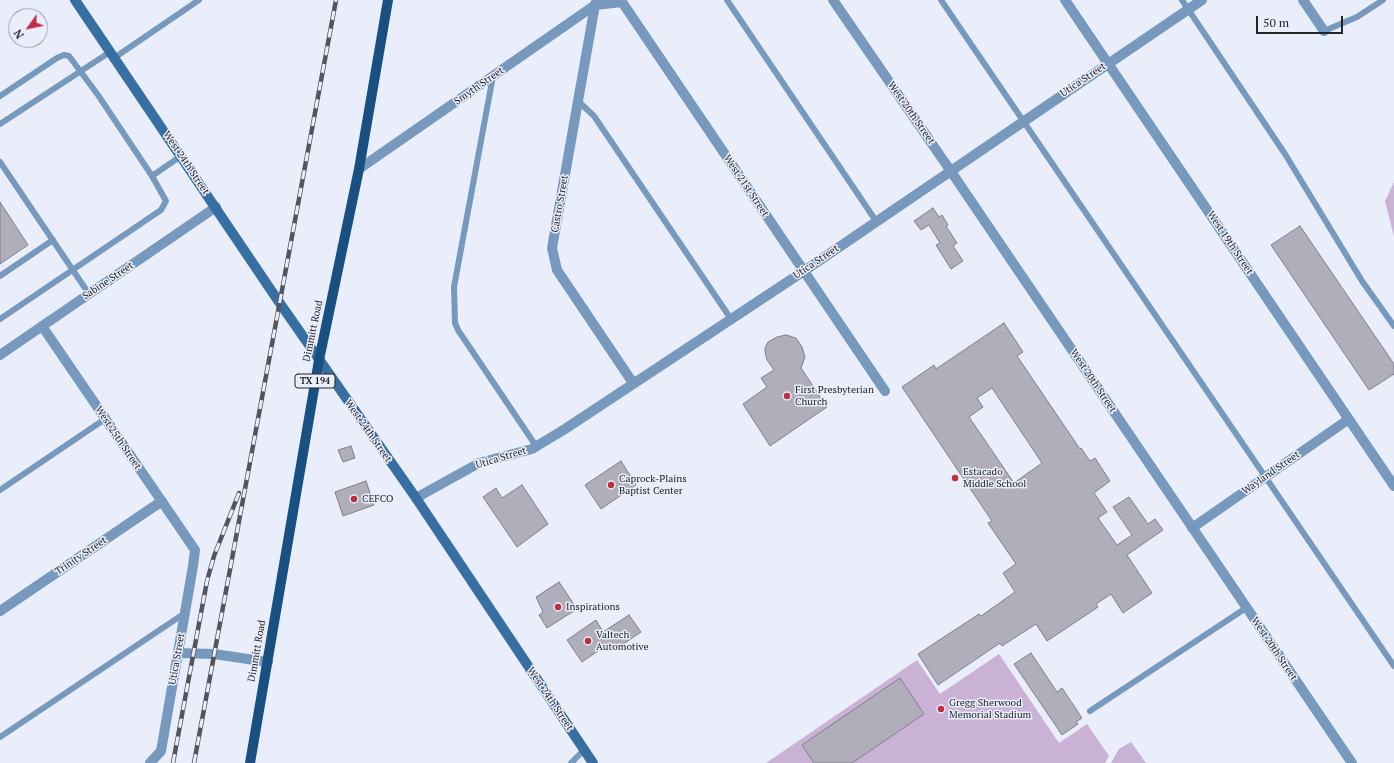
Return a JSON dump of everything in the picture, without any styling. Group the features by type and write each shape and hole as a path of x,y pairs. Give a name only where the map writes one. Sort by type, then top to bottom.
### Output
{"main road":[{"name":"West 24th Street","path":"75,0 319,360 416,498 593,763"},
{"name":"Dimmitt Road","path":"250,763 319,360 358,169 388,0"}],"street":[{"name":"West 20th Street","path":"833,0 1352,763"},
{"name":"West 19th Street","path":"1066,0 1394,486"},
{"name":"Utica Street","path":"416,498 479,463 532,449 804,271 950,170 1202,0"},
{"path":"1303,0 1324,31"},
{"name":"Smyth Street","path":"358,169 493,76 596,2"},
{"name":"Castro Street","path":"596,2 552,248 557,270 633,383"},
{"name":"West 21st Street","path":"596,2 622,2 885,391"},
{"name":"Sabine Street","path":"0,355 216,207"},
{"name":"West 25th Street","path":"42,326 195,550"},
{"name":"Wayland Street","path":"1192,528 1349,419"},
{"name":"Trinity Street","path":"0,610 162,501"},
{"name":"Utica Street","path":"150,763 161,751 195,550"},
{"path":"178,653 214,654 268,662"}],"lane":[{"path":"0,124 81,71 112,55 199,0"},
{"path":"727,0 876,221"},
{"path":"942,0 1022,121 1394,666"},
{"path":"1182,0 1281,147 1362,281 1394,326"},
{"path":"1324,31 1356,17 1383,0"},
{"path":"0,96 64,55 71,58 152,176 166,201 164,208 0,319"},
{"path":"493,76 454,287 455,323 458,330 536,446"},
{"path":"578,101 594,116 731,318"},
{"path":"152,176 181,156"},
{"path":"0,162 89,294"},
{"path":"0,276 53,240"},
{"path":"0,490 105,419"},
{"path":"1090,711 1246,608"},
{"path":"0,737 185,613"},
{"path":"571,763 584,750"}],"shaded area":[{"path":"1394,182 1394,237 1385,201"},
{"name":"Gregg Sherwood Memorial Stadium","path":"999,654 1059,743 1087,724 1109,756 1105,763 766,763 917,660 940,694"},
{"path":"1131,742 1146,763 1111,763 1119,749"}],"building":[{"path":"0,202 28,245 0,264"},
{"path":"933,208 939,217 942,215 948,225 946,226 957,243 953,246 963,261 951,269 936,245 940,243 929,225 921,230 914,221"},
{"path":"1300,226 1394,364 1394,374 1369,390 1271,245"},
{"path":"1004,323 1023,352 1017,356 1080,449 1081,448 1090,461 1095,458 1110,481 1094,493 1107,512 1098,518 1117,545 1132,535 1113,507 1129,497 1148,524 1155,519 1163,530 1127,555 1152,593 1123,613 1111,594 1096,604 1098,607 1047,641 1036,624 1002,646 1000,643 938,685 918,654 979,614 981,616 1015,592 1003,573 1016,564 988,523 992,521 902,387 934,365 936,369","holes":["992,388 1042,463 1014,483 969,417 983,407 977,398"]},
{"name":"First Presbyterian Church","path":"786,335 796,338 802,347 805,357 801,368 827,407 770,446 743,404 767,387 761,378 774,370 767,360 765,352 768,342 777,337"},
{"path":"351,446 355,458 343,462 338,450"},
{"name":"Caprock-Plains Baptist Center","path":"621,461 636,485 601,509 585,485"},
{"name":"CEFCO","path":"366,481 374,505 343,516 335,492"},
{"path":"522,485 548,524 517,547 483,497 496,488 502,498"},
{"name":"Inspirations","path":"559,582 577,609 547,628 539,615 543,612 536,597"},
{"path":"629,615 641,632 616,649 611,642 582,662 567,640 596,620 603,632"},
{"path":"1031,653 1057,692 1062,688 1082,718 1076,722 1078,724 1062,735 1014,664"},
{"path":"900,678 924,714 852,763 814,763 802,745"}],"railway":[{"path":"194,763 336,0"},
{"path":"173,763 207,581 214,556 239,493"}],"place":[{"name":"First Presbyterian Church","path":"787,396"},
{"name":"Estacado Middle School","path":"955,478"},
{"name":"Caprock-Plains Baptist Center","path":"611,485"},
{"name":"CEFCO","path":"354,499"},
{"name":"Inspirations","path":"558,607"},
{"name":"Valtech Automotive","path":"588,641"},
{"name":"Gregg Sherwood Memorial Stadium","path":"941,709"}]}
